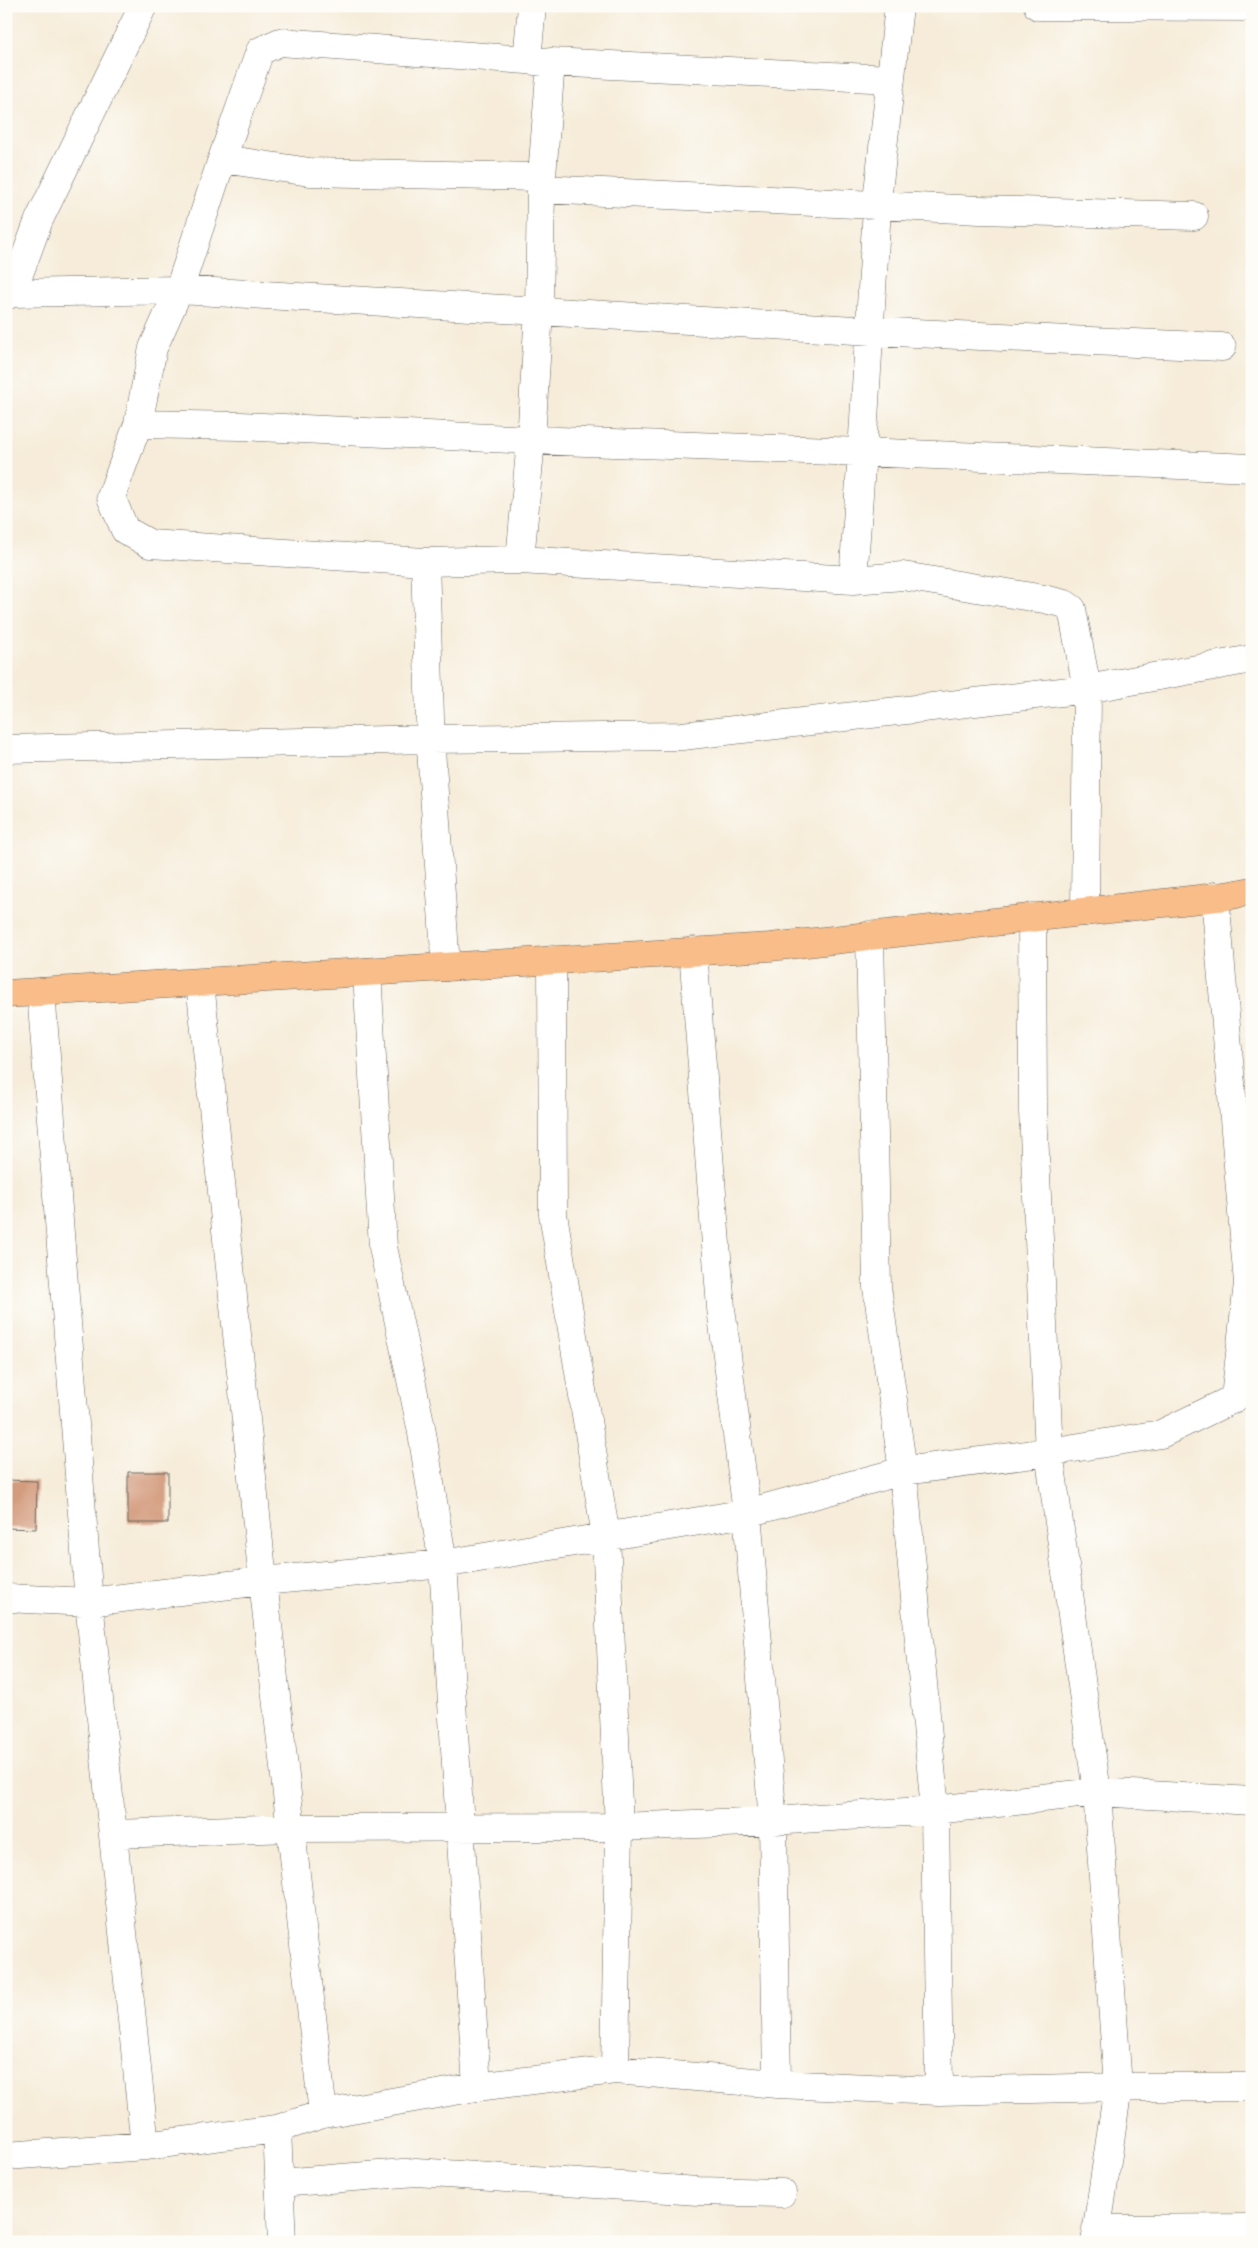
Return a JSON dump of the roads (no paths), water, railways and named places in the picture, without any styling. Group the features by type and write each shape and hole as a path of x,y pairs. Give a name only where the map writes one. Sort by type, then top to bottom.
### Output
{"highway":[{"path":"6,994 770,947 1226,896 1252,891"}],"street":[{"path":"143,6 39,220 9,295 179,290 871,331 1222,348"},
{"path":"520,560 538,312 541,183 539,61 532,6"},
{"path":"853,580 871,331 877,205 900,6"},
{"path":"1038,6 1252,7"},
{"path":"891,79 539,61 280,42 260,51 179,290 153,348 138,424 111,497 124,530 150,544 425,562 520,560 853,580 903,576 1065,604 1072,609 1087,689 1085,912"},
{"path":"222,159 310,172 541,183 877,205 1194,216"},
{"path":"138,424 250,426 530,440 1252,468"},
{"path":"425,562 430,739 446,967"},
{"path":"6,749 430,739 682,736 1087,689 1252,659"},
{"path":"6,1598 89,1602 263,1581 443,1564 747,1513 903,1471 1049,1452 1161,1434 1235,1398 1248,1283 1215,896"},
{"path":"1032,917 1033,1111 1049,1452 1097,1792 1118,2087 1095,2236 1252,2228"},
{"path":"870,935 876,1287 903,1471 935,1810 939,2092"},
{"path":"693,951 721,1308 747,1513 773,1822 777,2084"},
{"path":"552,960 553,1214 606,1536 620,1827 615,2070"},
{"path":"367,972 383,1247 420,1427 443,1564 458,1829 477,2087"},
{"path":"200,983 263,1581 323,2114"},
{"path":"42,992 89,1602 145,2146"},
{"path":"114,1834 291,1828 458,1829 620,1827 773,1822 935,1810 1097,1792 1252,1801"},
{"path":"6,2156 145,2146 277,2129 323,2114 477,2087 615,2070 777,2084 939,2092 1118,2087 1252,2087"},
{"path":"277,2129 282,2242"},
{"path":"280,2183 416,2172 698,2191 782,2192"}]}
